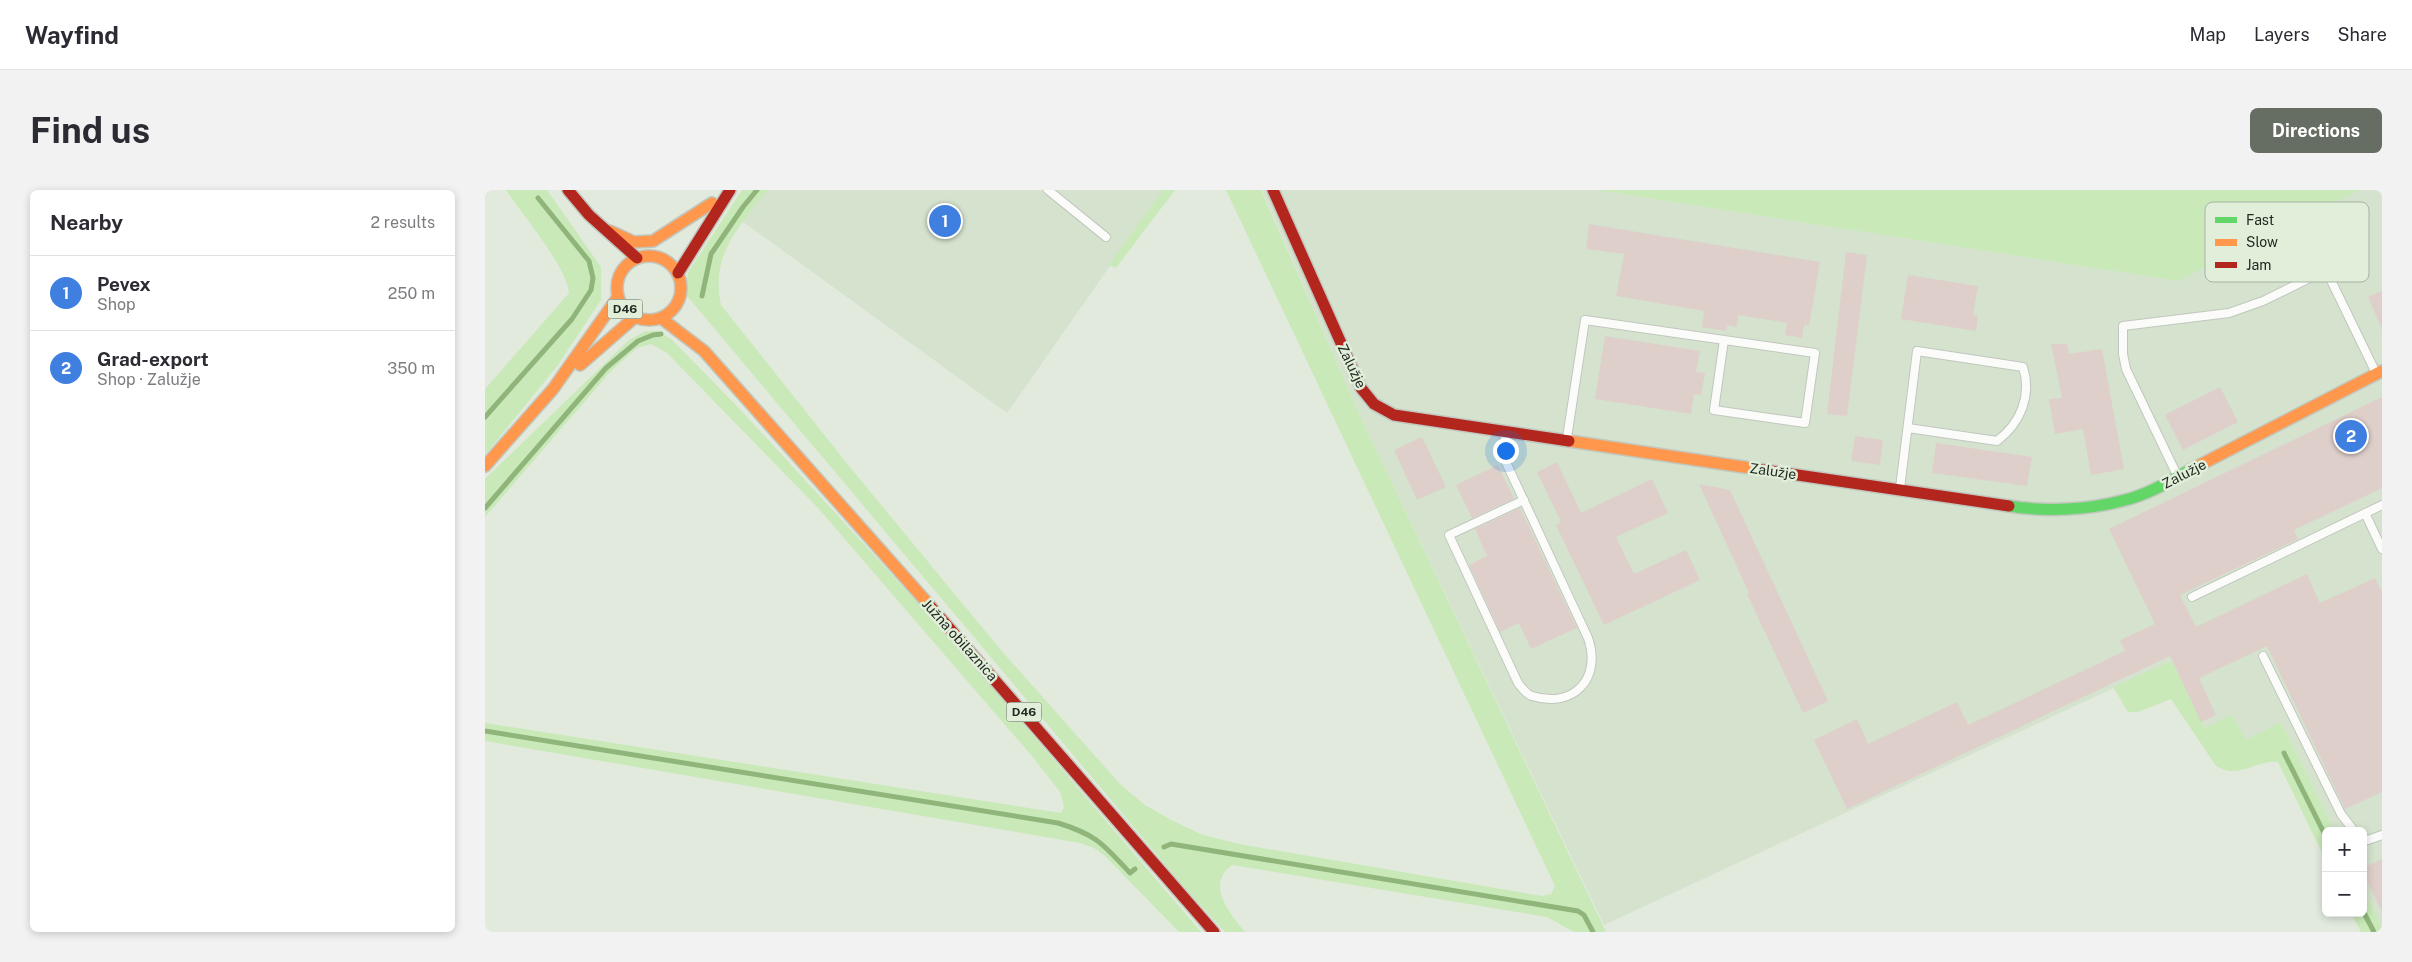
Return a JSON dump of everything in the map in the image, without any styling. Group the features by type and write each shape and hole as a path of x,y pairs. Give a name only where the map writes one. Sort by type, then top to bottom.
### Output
{"main road":[{"path":"568,190 589,215 637,258 663,250 728,190"},
{"path":"663,250 668,262 678,273 728,190"},
{"name":"Zalužje","path":"1273,190 1361,388 1373,404 1394,414 2036,510 2091,506 2126,500 2178,477 2379,373"},
{"path":"604,228 634,242 653,241 712,203"},
{"path":"589,215 607,247"},
{"name":"D46","path":"637,258 619,267 617,284 618,297 625,310 635,317 645,320 661,318 673,309 680,307 682,288 678,273"},
{"path":"485,466 553,389 618,297"},
{"path":"553,389 635,317"},
{"name":"Južna obilaznica","path":"661,318 704,350 1065,759 1214,932"},
{"name":"Južna obilaznica","path":"691,327 704,350"}],"lane":[{"path":"1048,190 1106,237"},
{"path":"2178,477 2126,369 2123,354 2123,326 2229,313 2263,301 2302,282"},
{"path":"2332,282 2379,373"},
{"path":"1567,440 1585,320 1815,353 1805,423 1714,410 1724,340"},
{"path":"1900,490 1917,350 2023,366 2027,381 2025,398 2012,430 1997,441 1908,428"},
{"path":"1506,431 1502,449 1504,458 1524,500 1593,650 1593,666 1588,679 1578,691 1554,699 1531,696 1518,684 1449,535 1524,500"},
{"path":"2192,597 2382,505"},
{"path":"2365,513 2382,549"},
{"path":"2263,656 2341,814 2351,827"},
{"path":"2367,839 2382,835"}],"shaded area":[{"path":"768,190 1163,190 1007,413 742,221"},
{"path":"1262,190 1596,190 2178,281 2205,268 2205,282 2369,282 2369,202 2336,202 2360,190 2382,190 2382,927 2367,896 2367,827 2333,827 2281,722 2246,740 2205,728 2172,661 1604,925 1362,420"}],"green space":[{"path":"506,190 547,190 601,267 601,300 558,365 485,455 485,389 569,293 561,269"},
{"path":"742,190 768,190 737,229 723,256 719,287 721,305 849,466 1000,649 1120,784 1145,805 1203,835 1239,844 1542,896 1551,894 1555,886 1226,190 1261,190 1362,420 1606,932 1574,932 1547,917 1232,865 1224,873 1220,890 1227,908 1245,932 1225,932 1185,888 687,296 685,285 689,271"},
{"path":"1163,190 1175,190 1116,268 1109,265"},
{"path":"1596,190 2360,190 2336,202 2205,202 2205,268 2178,281"},
{"path":"646,331 657,331 671,339 736,405 942,629 1201,932 1179,932 1105,856 1094,848 1080,843 485,741 485,723 1061,813 1064,807 1060,792 1031,755 818,508 667,353 651,344 637,348 611,371 485,517 485,479 629,340"},
{"path":"2172,661 2205,728 2232,715 2246,740 2281,722 2333,827 2322,827 2322,853 2278,762 2270,762 2240,770 2224,770 2216,766 2171,699 2138,712 2128,712 2113,687"},
{"path":"2367,896 2382,927 2382,932 2361,932 2353,917 2367,917"}],"building":[{"path":"1589,224 1820,262 1809,326 1804,325 1802,338 1785,335 1787,323 1738,315 1737,327 1727,325 1726,331 1702,327 1704,311 1616,296 1624,254 1586,249"},
{"path":"1846,252 1867,255 1847,416 1827,414"},
{"path":"1908,275 1978,286 1973,315 1978,316 1976,331 1901,319"},
{"path":"2382,291 2382,329 2368,297"},
{"path":"1605,336 1700,351 1696,372 1705,373 1701,395 1694,394 1691,414 1595,399"},
{"path":"2051,344 2067,344 2069,354 2102,349 2124,469 2091,475 2083,429 2055,434 2049,399 2062,398"},
{"path":"2220,387 2238,422 2183,450 2165,415"},
{"path":"2382,397 2382,488 2294,530 2298,539 2180,595 2196,627 2307,574 2320,603 2375,578 2382,592 2382,792 2345,809 2267,646 2199,678 2216,715 2201,722 2170,656 1847,809 1814,740 1857,719 1868,744 1957,702 1968,725 2125,651 2120,640 2155,624 2109,529"},
{"path":"1855,436 1883,440 1880,465 1851,461"},
{"path":"1422,437 1446,487 1417,500 1394,450"},
{"path":"1936,443 2032,457 2027,486 1932,473"},
{"path":"1557,462 1581,513 1652,479 1668,513 1616,537 1634,574 1686,550 1700,580 1604,625 1556,525 1561,522 1537,472"},
{"path":"1498,465 1514,499 1472,518 1456,485"},
{"path":"1699,484 1730,490 1828,701 1803,713 1747,594 1749,593"},
{"path":"1520,508 1577,628 1531,649 1519,623 1500,632 1469,565 1487,556 1475,529"},
{"path":"2382,859 2382,912 2367,881 2367,866"}],"waterway":[{"path":"702,296 711,254 757,190"},
{"path":"485,417 572,319 591,290 593,278 589,261 538,198"},
{"path":"485,508 606,368 638,341 661,334"},
{"path":"485,731 1058,823 1091,836 1130,873 1135,869"},
{"path":"2284,753 2322,829"},
{"path":"1164,847 1171,844 1578,911 1584,915 1593,932"},
{"path":"2366,917 2374,932"}],"traffic: fast":[{"path":"2009,506 2038,509 2097,506 2143,494 2196,467"}],"traffic: slow":[{"path":"610,231 634,242 653,241 712,203"},
{"path":"643,256 655,256 672,265 679,276 681,288 679,300 672,311 655,320 643,320 631,315 622,306 617,294 617,282 622,270 631,261 643,256"},
{"path":"485,466 553,389 618,297"},
{"path":"580,365 635,317"},
{"path":"661,318 704,351 931,607"},
{"path":"2196,467 2382,371"},
{"path":"1569,441 1757,469"}],"traffic: jam":[{"path":"568,190 589,215 637,258"},
{"path":"678,273 730,190"},
{"path":"1273,190 1361,388 1374,404 1394,415 1569,441"},
{"path":"1757,469 2009,506"},
{"path":"931,607 1214,932"}],"place":[{"name":"Pevex","path":"945,221"},
{"name":"Grad-export","path":"2351,436"}]}
